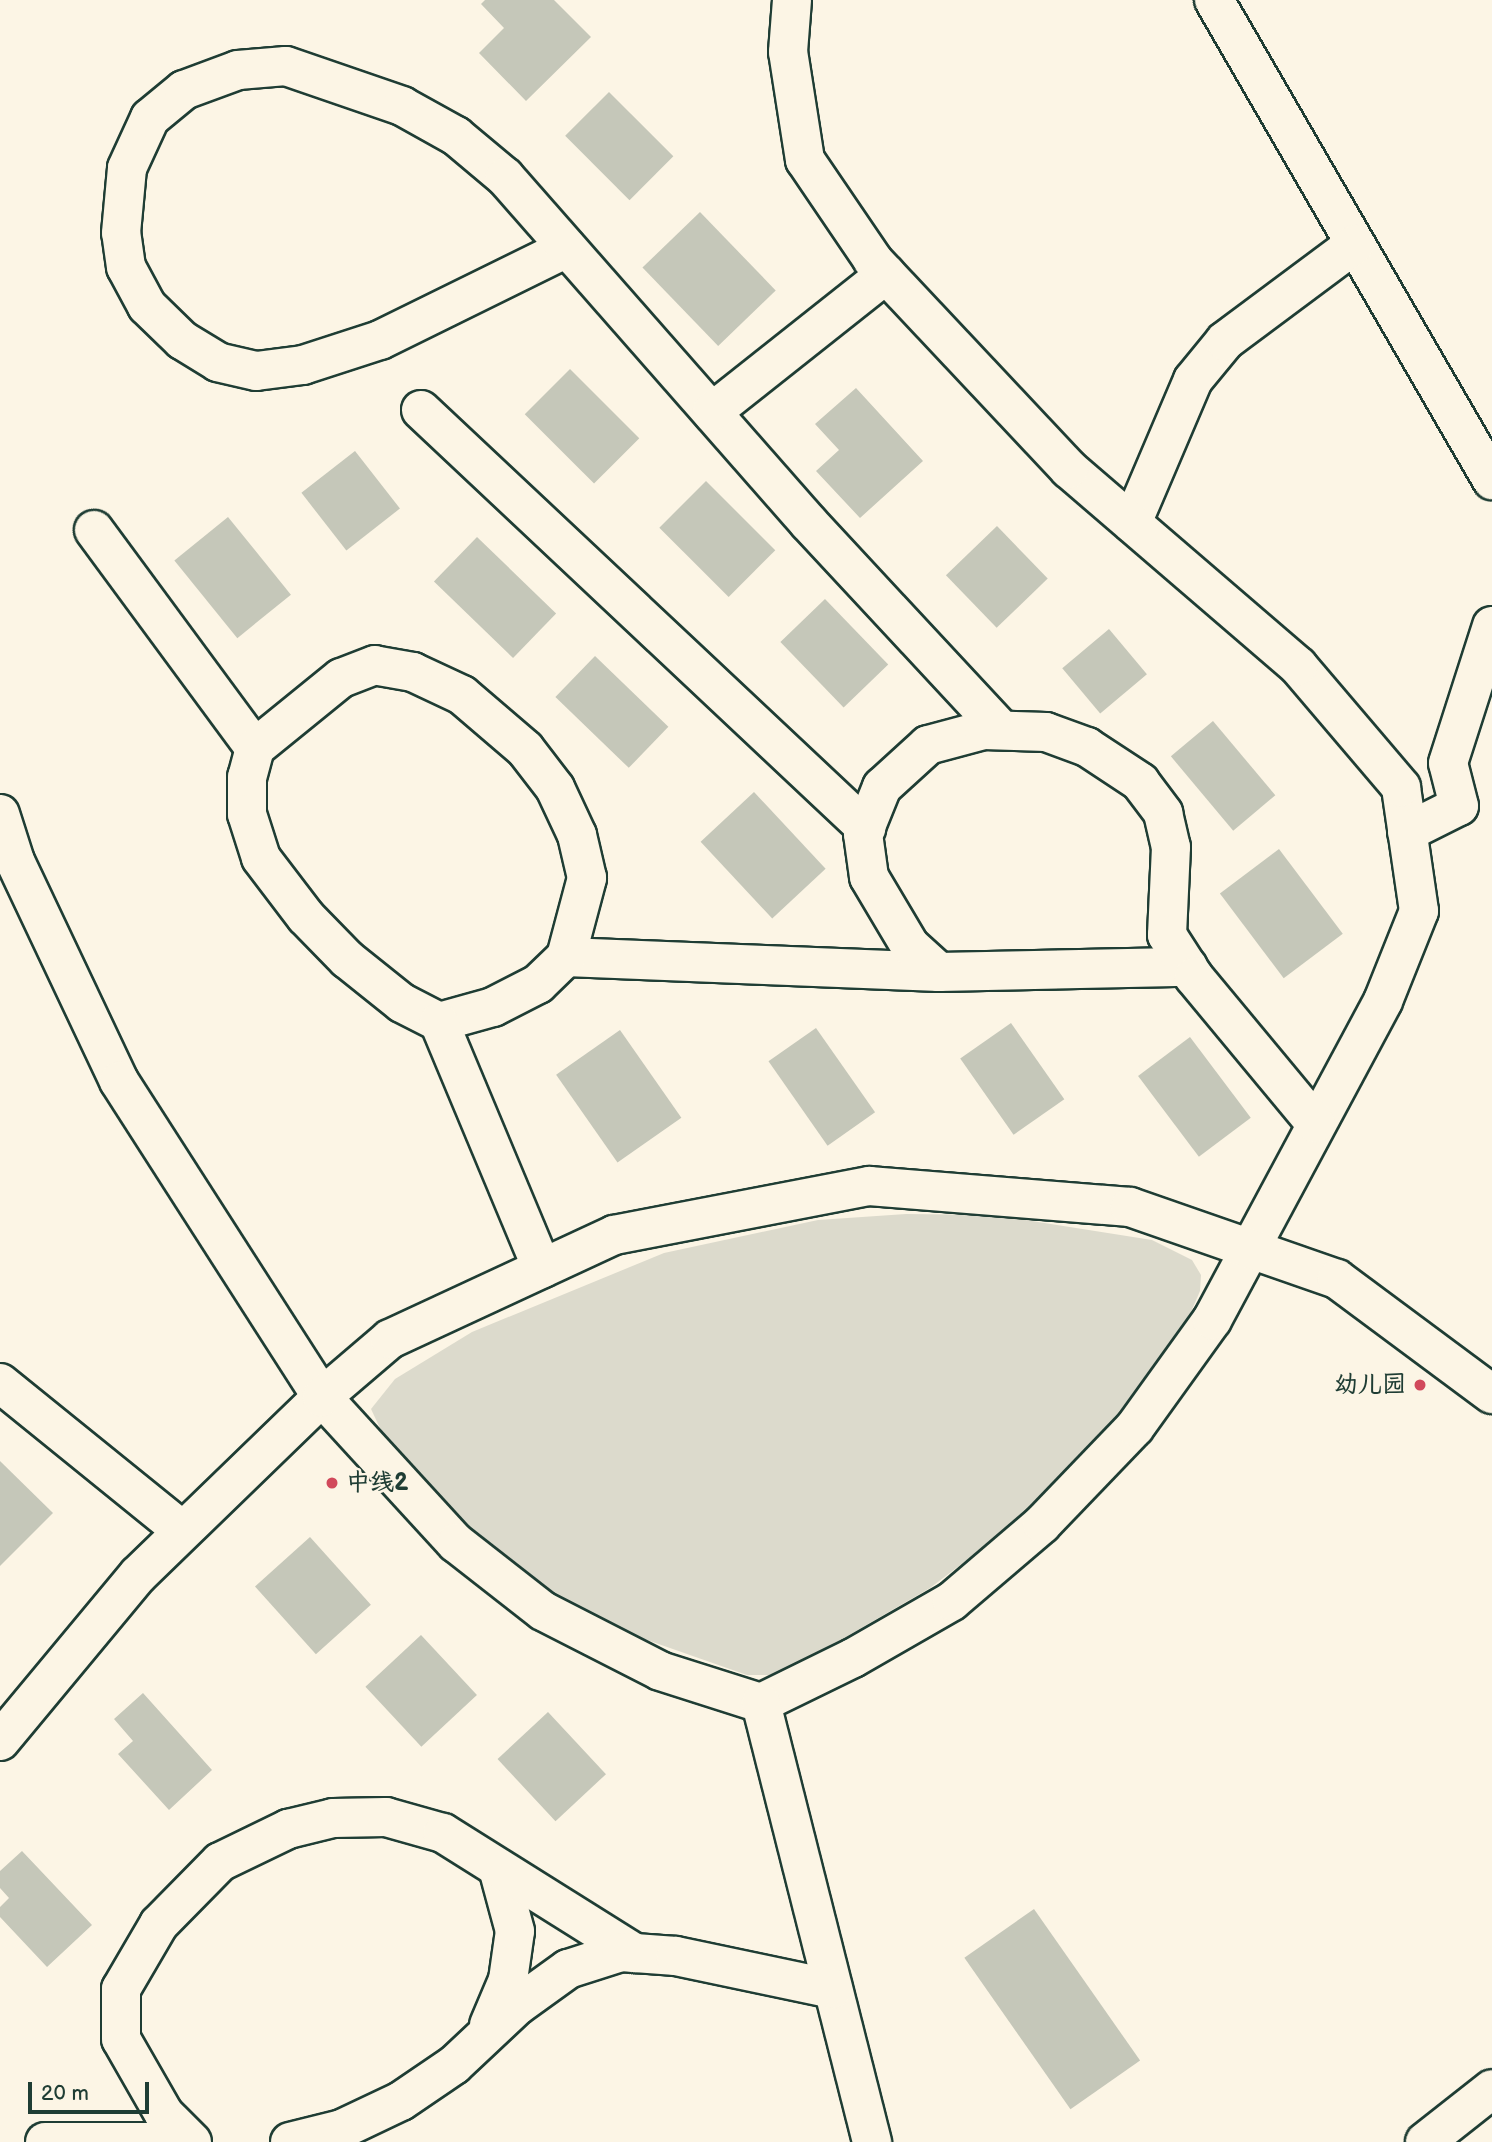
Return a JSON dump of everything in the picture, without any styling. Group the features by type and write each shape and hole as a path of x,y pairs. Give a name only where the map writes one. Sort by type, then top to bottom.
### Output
{"street":[{"path":"0,814 15,861 119,1081 322,1397 456,1543 543,1611 660,1671 761,1703 853,1658 952,1601 1042,1524 1135,1427 1212,1320 1247,1248 1383,1001 1419,911 1401,787 1298,666 1069,469 886,274 805,160 788,52 792,0"},
{"path":"1214,0 1492,480"},
{"path":"567,248 380,341 303,365 256,371 218,362 182,340 147,306 126,267 121,233 127,168 150,118 184,90 238,70 286,66 402,106 456,136 505,177 712,412 1001,730"},
{"path":"1132,523 1193,380 1224,341 1355,244"},
{"path":"712,412 886,274"},
{"path":"421,411 866,828"},
{"path":"94,530 255,748"},
{"path":"1407,832 1458,807 1448,763 1492,626"},
{"path":"439,1022 493,1007 538,984 566,957 587,878 577,835 555,788 525,749 462,695 413,672 375,665 341,678 255,748 247,777 247,814 261,858 306,918 347,959 402,1003 439,1022 542,1268"},
{"path":"939,972 911,946 869,877 866,828 882,787 928,745 984,730 1046,732 1077,743 1140,782 1163,813 1171,847 1167,934 1188,967 1315,1123"},
{"path":"566,957 939,972 1188,967"},
{"path":"0,1741 138,1575 322,1397 390,1339 614,1235 869,1186 1130,1207 1337,1279 1492,1394"},
{"path":"0,1383 183,1531"},
{"path":"761,1703 872,2142"},
{"path":"189,2142 164,2114 121,2039 121,1989 159,1924 220,1861 288,1829 333,1818 386,1816 443,1832 634,1953"},
{"path":"484,2037 509,1980 515,1931 498,1868"},
{"path":"290,2142 342,2129 401,2101 454,2065 568,1969 621,1952 676,1956 833,1989"},
{"path":"1425,2142 1492,2089"},
{"path":"44,2142 189,2142"}],"shaded area":[{"path":"906,1214 993,1215 1152,1240 1192,1260 1201,1275 1200,1291 1188,1319 1153,1372 1083,1454 1005,1531 930,1588 794,1667 769,1675 747,1675 630,1634 563,1598 503,1560 415,1479 387,1443 371,1409 395,1379 472,1332 664,1253 818,1220"}],"building":[{"path":"485,0 554,0 591,37 526,101 479,53 504,28 481,4"},
{"path":"609,92 673,156 630,200 565,136"},
{"path":"700,212 776,290 718,346 642,268"},
{"path":"570,369 639,438 594,484 525,414"},
{"path":"856,388 923,461 860,518 816,471 839,450 815,424"},
{"path":"355,451 400,509 346,550 301,493"},
{"path":"706,481 775,550 729,597 659,528"},
{"path":"228,517 291,595 237,638 174,560"},
{"path":"997,526 1048,579 997,628 946,575"},
{"path":"477,537 556,613 513,658 434,582"},
{"path":"825,599 888,664 844,708 780,642"},
{"path":"1109,629 1147,674 1100,713 1062,668"},
{"path":"595,656 668,727 629,768 555,697"},
{"path":"1213,721 1275,795 1233,831 1171,756"},
{"path":"754,792 826,869 772,919 701,842"},
{"path":"1279,849 1343,934 1284,978 1220,894"},
{"path":"1011,1023 1064,1099 1014,1135 960,1059"},
{"path":"816,1028 875,1112 828,1146 768,1061"},
{"path":"620,1030 681,1118 617,1162 556,1075"},
{"path":"1190,1037 1251,1118 1199,1157 1138,1076"},
{"path":"0,1461 53,1513 0,1566"},
{"path":"310,1537 371,1605 316,1654 255,1587"},
{"path":"421,1635 477,1695 421,1747 365,1687"},
{"path":"143,1693 212,1770 169,1810 118,1754 133,1741 114,1719"},
{"path":"548,1712 606,1774 556,1821 498,1759"},
{"path":"22,1851 92,1925 47,1967 0,1917 0,1907 9,1898 0,1888 0,1871"},
{"path":"1034,1909 1140,2061 1070,2109 964,1958"}],"place":[{"name":"幼儿园","path":"1420,1385"},
{"name":"中线2","path":"332,1483"}]}
